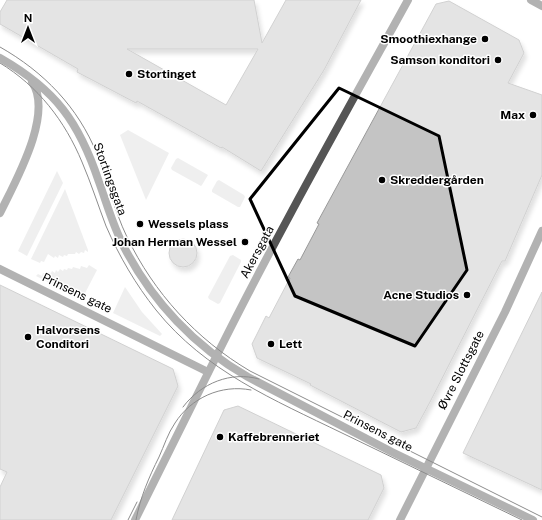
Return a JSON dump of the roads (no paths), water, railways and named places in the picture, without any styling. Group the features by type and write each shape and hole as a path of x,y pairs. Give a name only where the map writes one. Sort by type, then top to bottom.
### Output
{"street":[{"name":"Akersgata","path":"135,520 232,323 408,0"},
{"path":"531,0 542,6"},
{"name":"Stortingsgata","path":"0,58 17,68 48,91 67,113 81,136 93,164 121,241 146,285 167,311 216,357"},
{"path":"0,213 21,169 36,130 38,98 35,86 31,79"},
{"name":"Øvre Slottsgate","path":"400,520 505,312 542,231"},
{"name":"Prinsens gate","path":"0,269 208,372"},
{"name":"Prinsens gate","path":"216,357 248,376 392,452 533,520"}],"tram line":[{"path":"0,47 45,79 70,106 80,121 97,154 118,217 138,258 164,296 194,329 230,358 250,371 542,517"},
{"path":"0,63 26,82 59,119 82,162 106,226 128,270 156,310 175,331 196,350 218,367 266,396 522,520"},
{"path":"183,407 199,391 217,381 238,377 259,379"},
{"path":"136,520 148,480 170,431 189,406 218,391 229,389 251,390"},
{"path":"128,520 137,502"}],"place":[{"name":"Smoothiexhange","path":"485,39"},
{"name":"Samson konditori","path":"498,60"},
{"name":"Stortinget","path":"129,74"},
{"name":"Max","path":"533,115"},
{"name":"Skreddergården","path":"382,180"},
{"name":"Wessels plass","path":"140,224"},
{"name":"Johan Herman Wessel","path":"245,242"},
{"name":"Acne Studios","path":"467,295"},
{"name":"Halvorsens Conditori","path":"28,337"},
{"name":"Lett","path":"271,344"},
{"name":"Kaffebrenneriet","path":"220,437"}]}
